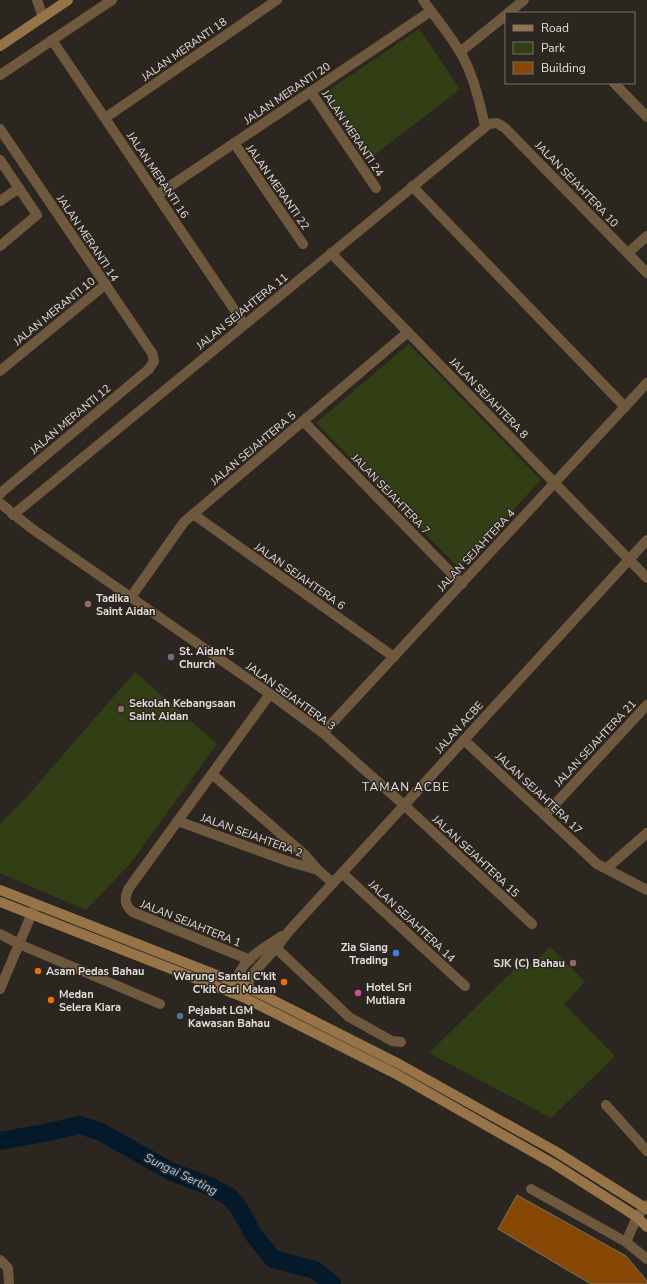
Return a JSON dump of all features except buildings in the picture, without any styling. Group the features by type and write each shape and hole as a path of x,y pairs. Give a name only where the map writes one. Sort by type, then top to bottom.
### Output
{"main road":[{"path":"0,46 68,0"},
{"path":"0,890 247,987 414,1073 555,1151 646,1207"},
{"path":"0,902 243,997 396,1074 554,1164 637,1216 647,1227"}],"street":[{"path":"37,0 43,17"},
{"path":"0,75 112,0"},
{"name":"JALAN MERANTI 18","path":"105,118 277,0"},
{"path":"423,0 460,52 473,78 485,126"},
{"path":"509,12 524,0"},
{"name":"JALAN MERANTI 20","path":"157,195 431,12"},
{"path":"460,52 505,16"},
{"name":"JALAN MERANTI 16","path":"52,40 244,324"},
{"path":"615,84 646,114"},
{"name":"JALAN MERANTI 24","path":"311,92 376,188"},
{"name":"JALAN SEJAHTERA 10","path":"485,126 497,123 505,128 647,273"},
{"name":"JALAN SEJAHTERA 11","path":"13,515 485,126"},
{"name":"JALAN MERANTI 14","path":"0,129 152,352 154,361"},
{"name":"JALAN MERANTI 22","path":"234,143 303,244"},
{"path":"0,160 37,215 0,246"},
{"path":"412,186 625,407"},
{"path":"0,201 19,188"},
{"path":"628,253 647,236"},
{"name":"JALAN SEJAHTERA 8","path":"331,253 647,578"},
{"name":"JALAN MERANTI 10","path":"0,371 106,284"},
{"name":"JALAN SEJAHTERA 5","path":"131,597 176,532 193,514 408,332"},
{"name":"JALAN MERANTI 12","path":"0,494 2,490 149,369 154,361"},
{"name":"JALAN SEJAHTERA 4","path":"323,734 647,383"},
{"name":"JALAN SEJAHTERA 7","path":"303,421 462,584"},
{"name":"JALAN SEJAHTERA 3","path":"0,503 31,528 270,694 323,734 404,805"},
{"name":"JALAN SEJAHTERA 6","path":"193,514 394,657"},
{"name":"JALAN ACBE","path":"243,997 251,976 289,931 647,540"},
{"path":"178,821 270,694"},
{"name":"JALAN SEJAHTERA 21","path":"545,815 647,705"},
{"name":"JALAN SEJAHTERA 17","path":"464,740 597,864 607,868"},
{"name":"JALAN SEJAHTERA 2","path":"212,774 305,855 333,884"},
{"name":"JALAN SEJAHTERA 15","path":"404,805 532,924"},
{"name":"JALAN SEJAHTERA 2","path":"178,821 290,862 318,870"},
{"name":"JALAN SEJAHTERA 1","path":"178,821 129,888 125,898 126,904 132,912 250,960"},
{"path":"647,833 607,868 647,890"},
{"name":"JALAN SEJAHTERA 14","path":"342,873 465,986"},
{"path":"0,990 36,904"},
{"name":"JALAN ACBE","path":"231,993 240,971 250,960 289,931"},
{"path":"0,934 19,944 160,1004"},
{"path":"276,948 349,1017 392,1041 401,1042"},
{"path":"606,1105 647,1151"},
{"path":"531,1189 626,1242 647,1259"},
{"path":"626,1242 637,1216 646,1207"},
{"path":"0,1260 8,1268 9,1284"}],"green space":[{"path":"419,29 460,89 368,160 323,94"},
{"path":"409,344 541,480 459,568 316,423"},
{"path":"135,672 217,744 130,864 86,910 0,873 0,824 24,800"},
{"path":"550,947 585,982 564,1004 615,1056 551,1118 429,1053 523,961 529,968"}],"waterway":[{"name":"Sungai Serting","path":"0,1141 80,1125 101,1132 170,1171 209,1186 230,1197 239,1208 253,1234 273,1259 315,1270 332,1284"}],"place":[{"name":"Tadika Saint Aidan","path":"88,604"},
{"name":"St. Aidan's Church","path":"171,657"},
{"name":"Sekolah Kebangsaan Saint Aidan","path":"121,709"},
{"name":"Zia Siang Trading","path":"396,953"},
{"name":"SJK (C) Bahau","path":"573,963"},
{"name":"Asam Pedas Bahau","path":"38,971"},
{"name":"Warung Santai C'kit C'kit Cari Makan","path":"284,982"},
{"name":"Hotel Sri Mutiara","path":"358,993"},
{"name":"Medan Selera Kiara","path":"51,1000"},
{"name":"Pejabat LGM Kawasan Bahau","path":"180,1016"}],"district":[{"name":"TAMAN ACBE","path":"406,787"}]}
